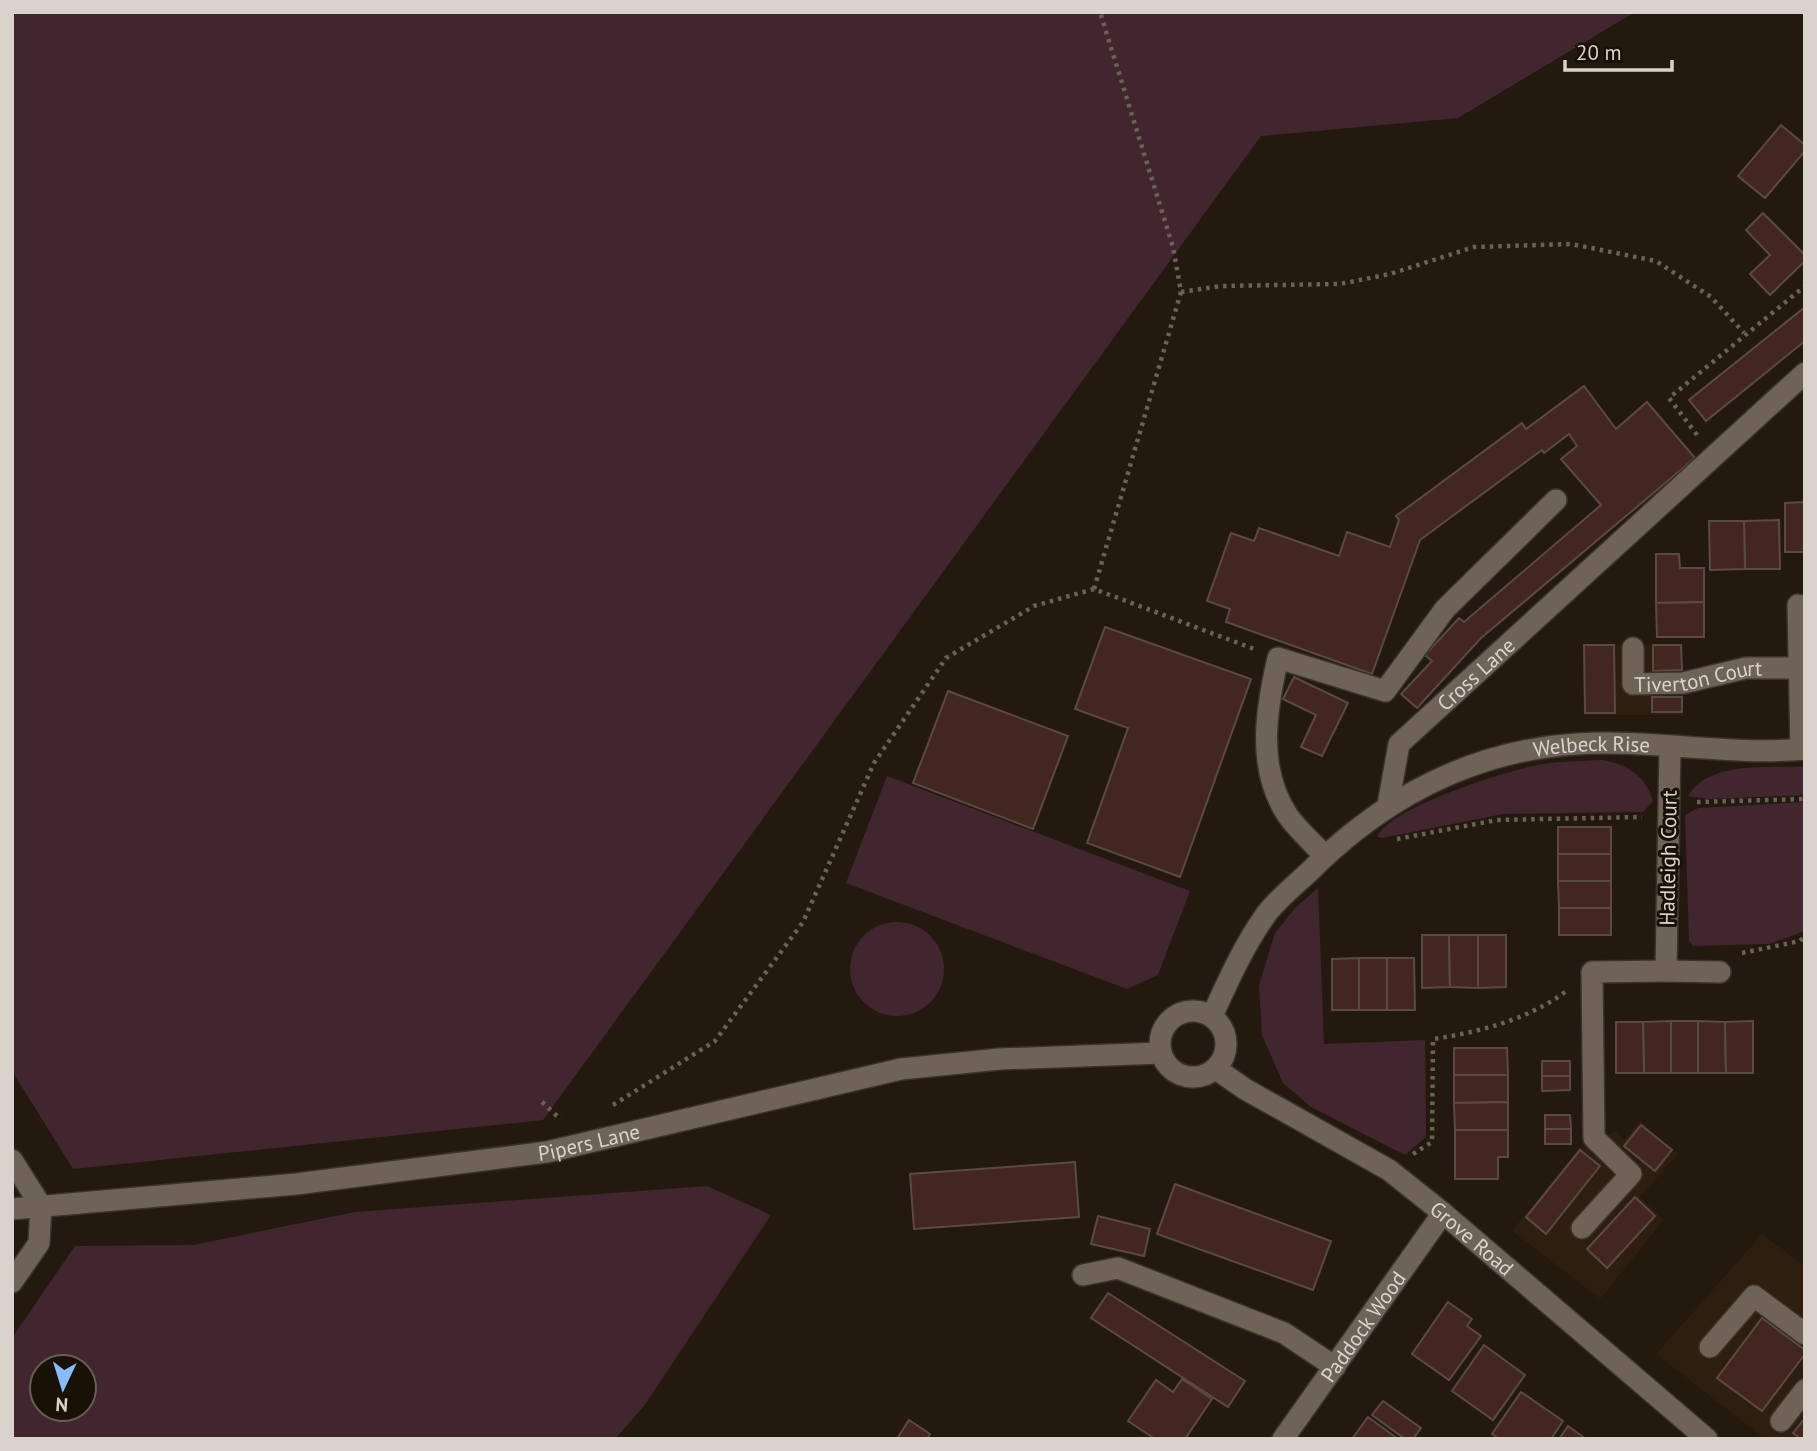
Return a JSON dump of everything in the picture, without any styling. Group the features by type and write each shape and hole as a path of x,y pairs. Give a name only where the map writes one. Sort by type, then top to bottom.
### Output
{"street":[{"name":"Cross Lane","path":"1388,805 1399,744 1805,373"},
{"path":"1325,856 1288,816 1268,772 1266,710 1278,657 1385,691 1445,609 1556,500"},
{"name":"Tiverton Court","path":"1798,605 1803,749"},
{"name":"Tiverton Court","path":"1633,648 1633,684 1684,683 1746,668 1799,668"},
{"name":"Welbeck Rise","path":"1388,805 1436,779 1485,761 1537,749 1577,744 1745,751 1803,749"},
{"name":"Hadleigh Court","path":"1666,971 1671,746"},
{"path":"1212,1016 1236,963 1269,912 1350,833 1388,805"},
{"path":"1582,1228 1631,1174 1594,1138 1592,972 1720,972"},
{"path":"1193,1010 1212,1016 1220,1023 1227,1041 1227,1051 1216,1069 1196,1077 1185,1077 1174,1072 1161,1053 1162,1033 1173,1017 1193,1010"},
{"name":"Pipers Lane","path":"12,1209 296,1184 547,1152 901,1069 1000,1059 1161,1053"},
{"name":"Grove Road","path":"1216,1069 1245,1089 1389,1170 1707,1439"},
{"path":"12,1160 41,1206 39,1243 12,1282"},
{"name":"Paddock Wood","path":"1283,1439 1443,1213"},
{"path":"1083,1275 1118,1268 1284,1333 1335,1367"},
{"path":"1710,1347 1754,1296 1805,1334"},
{"path":"1781,1421 1805,1390"}],"path":[{"path":"1094,589 1181,292 1173,247 1100,12"},
{"path":"1181,292 1221,286 1340,284 1390,274 1474,247 1570,244 1656,261 1711,297 1744,333"},
{"path":"1714,456 1669,398 1744,333 1805,286"},
{"path":"608,1108 715,1041 803,922 874,763 946,658 1034,606 1094,589 1278,657"},
{"path":"1350,833 1372,843 1497,820 1650,816 1690,803 1805,799"},
{"path":"1720,972 1744,952 1800,941 1805,936"},
{"path":"1389,1170 1432,1142 1433,1040 1474,1033 1544,1007 1592,972"},
{"path":"542,1102 557,1116 566,1118"}],"shaded area":[{"path":"12,12 1635,12 1458,118 1261,136 543,1120 73,1169 12,1071"},
{"path":"1584,644 1683,645 1683,715 1585,715"},
{"path":"1602,760 1627,768 1645,784 1653,801 1643,812 1503,814 1377,837 1387,825 1404,813 1452,791 1543,764"},
{"path":"1805,766 1805,795 1709,799 1688,796 1698,784 1725,771"},
{"path":"887,776 1190,891 1158,975 1127,989 846,883"},
{"path":"1805,802 1805,931 1769,944 1693,946 1689,941 1685,815 1698,808"},
{"path":"1318,888 1324,1044 1425,1040 1426,1137 1405,1155 1311,1107 1283,1083 1262,1035 1259,985 1275,933 1295,908"},
{"path":"897,922 915,925 930,936 941,951 944,969 941,987 930,1002 915,1013 897,1016 879,1013 864,1002 853,987 850,969 853,951 864,936 879,925"},
{"path":"1640,1121 1678,1154 1640,1197 1664,1220 1600,1299 1512,1231 1578,1149 1616,1131 1624,1140"},
{"path":"707,1186 771,1215 644,1406 615,1439 12,1439 12,1338 75,1246 193,1245 355,1212"},
{"path":"1762,1234 1805,1266 1805,1439 1765,1439 1656,1354"}],"building":[{"path":"1781,125 1805,145 1805,151 1765,198 1738,176"},
{"path":"1763,213 1805,255 1805,261 1770,295 1750,274 1770,255 1746,230"},
{"path":"1805,307 1805,341 1706,421 1689,400"},
{"path":"1584,386 1616,429 1647,402 1695,458 1481,638 1417,708 1401,694 1432,661 1425,655 1459,618 1464,622 1601,505 1561,459 1577,446 1569,434 1544,453 1542,450 1420,540 1372,674 1226,622 1230,609 1207,601 1231,533 1254,541 1259,528 1339,556 1347,532 1390,547 1399,520 1396,516 1522,423 1526,429"},
{"path":"1805,502 1805,552 1785,552 1785,503"},
{"path":"1779,520 1780,569 1745,569 1744,521"},
{"path":"1709,521 1744,521 1745,569 1710,570"},
{"path":"1656,554 1679,554 1680,568 1704,568 1704,602 1656,603"},
{"path":"1704,602 1704,637 1657,637 1656,603"},
{"path":"1105,627 1251,679 1180,877 1087,843 1128,728 1075,709"},
{"path":"1584,645 1614,645 1615,713 1585,713"},
{"path":"1653,645 1681,645 1682,670 1653,671"},
{"path":"1294,677 1348,703 1322,756 1301,747 1316,715 1283,699"},
{"path":"948,691 1068,736 1033,829 913,783"},
{"path":"1652,697 1682,697 1682,712 1652,712"},
{"path":"1558,827 1611,827 1611,854 1558,854"},
{"path":"1558,854 1611,854 1611,881 1558,881"},
{"path":"1558,881 1611,881 1611,908 1559,908"},
{"path":"1559,908 1611,908 1611,935 1559,935"},
{"path":"1422,935 1449,935 1450,987 1422,988"},
{"path":"1449,935 1478,935 1478,988 1450,987"},
{"path":"1478,935 1506,935 1506,987 1478,988"},
{"path":"1359,958 1359,1010 1332,1010 1332,959"},
{"path":"1359,958 1387,958 1387,1010 1359,1010"},
{"path":"1387,958 1414,958 1415,1010 1387,1010"},
{"path":"1671,1021 1671,1073 1644,1073 1643,1022"},
{"path":"1671,1021 1698,1021 1698,1073 1671,1073"},
{"path":"1698,1021 1725,1022 1726,1073 1698,1073"},
{"path":"1753,1021 1753,1073 1726,1073 1725,1022"},
{"path":"1616,1022 1643,1022 1644,1073 1616,1073"},
{"path":"1454,1048 1507,1048 1508,1075 1454,1075"},
{"path":"1542,1061 1570,1061 1570,1076 1542,1076"},
{"path":"1454,1075 1508,1075 1508,1102 1454,1103"},
{"path":"1542,1076 1570,1076 1570,1090 1542,1091"},
{"path":"1508,1102 1508,1130 1455,1130 1454,1103"},
{"path":"1545,1115 1570,1115 1571,1129 1545,1129"},
{"path":"1641,1125 1672,1150 1655,1171 1624,1146"},
{"path":"1545,1129 1571,1129 1571,1144 1545,1144"},
{"path":"1455,1130 1508,1130 1508,1157 1498,1157 1498,1179 1455,1179"},
{"path":"1580,1150 1600,1166 1546,1234 1526,1217"},
{"path":"1075,1162 1079,1217 914,1229 910,1174"},
{"path":"1175,1184 1331,1241 1313,1290 1157,1234"},
{"path":"1635,1197 1655,1216 1607,1268 1587,1249"},
{"path":"1098,1216 1150,1229 1144,1256 1091,1244"},
{"path":"1108,1293 1245,1381 1228,1407 1091,1318"},
{"path":"1448,1302 1472,1319 1467,1326 1481,1336 1449,1380 1412,1354"},
{"path":"1762,1318 1805,1350 1805,1354 1762,1411 1717,1378"},
{"path":"1484,1345 1525,1375 1493,1420 1452,1391"},
{"path":"1182,1379 1212,1399 1185,1439 1155,1439 1128,1421 1156,1380 1173,1392"},
{"path":"1521,1392 1563,1421 1551,1439 1499,1439 1492,1434"},
{"path":"1383,1401 1421,1428 1413,1439 1405,1439 1372,1415"},
{"path":"1368,1417 1398,1439 1352,1439"},
{"path":"1805,1418 1805,1439 1801,1439 1793,1433"},
{"path":"909,1420 930,1434 927,1439 897,1439"},
{"path":"1568,1426 1586,1439 1559,1439"}]}
